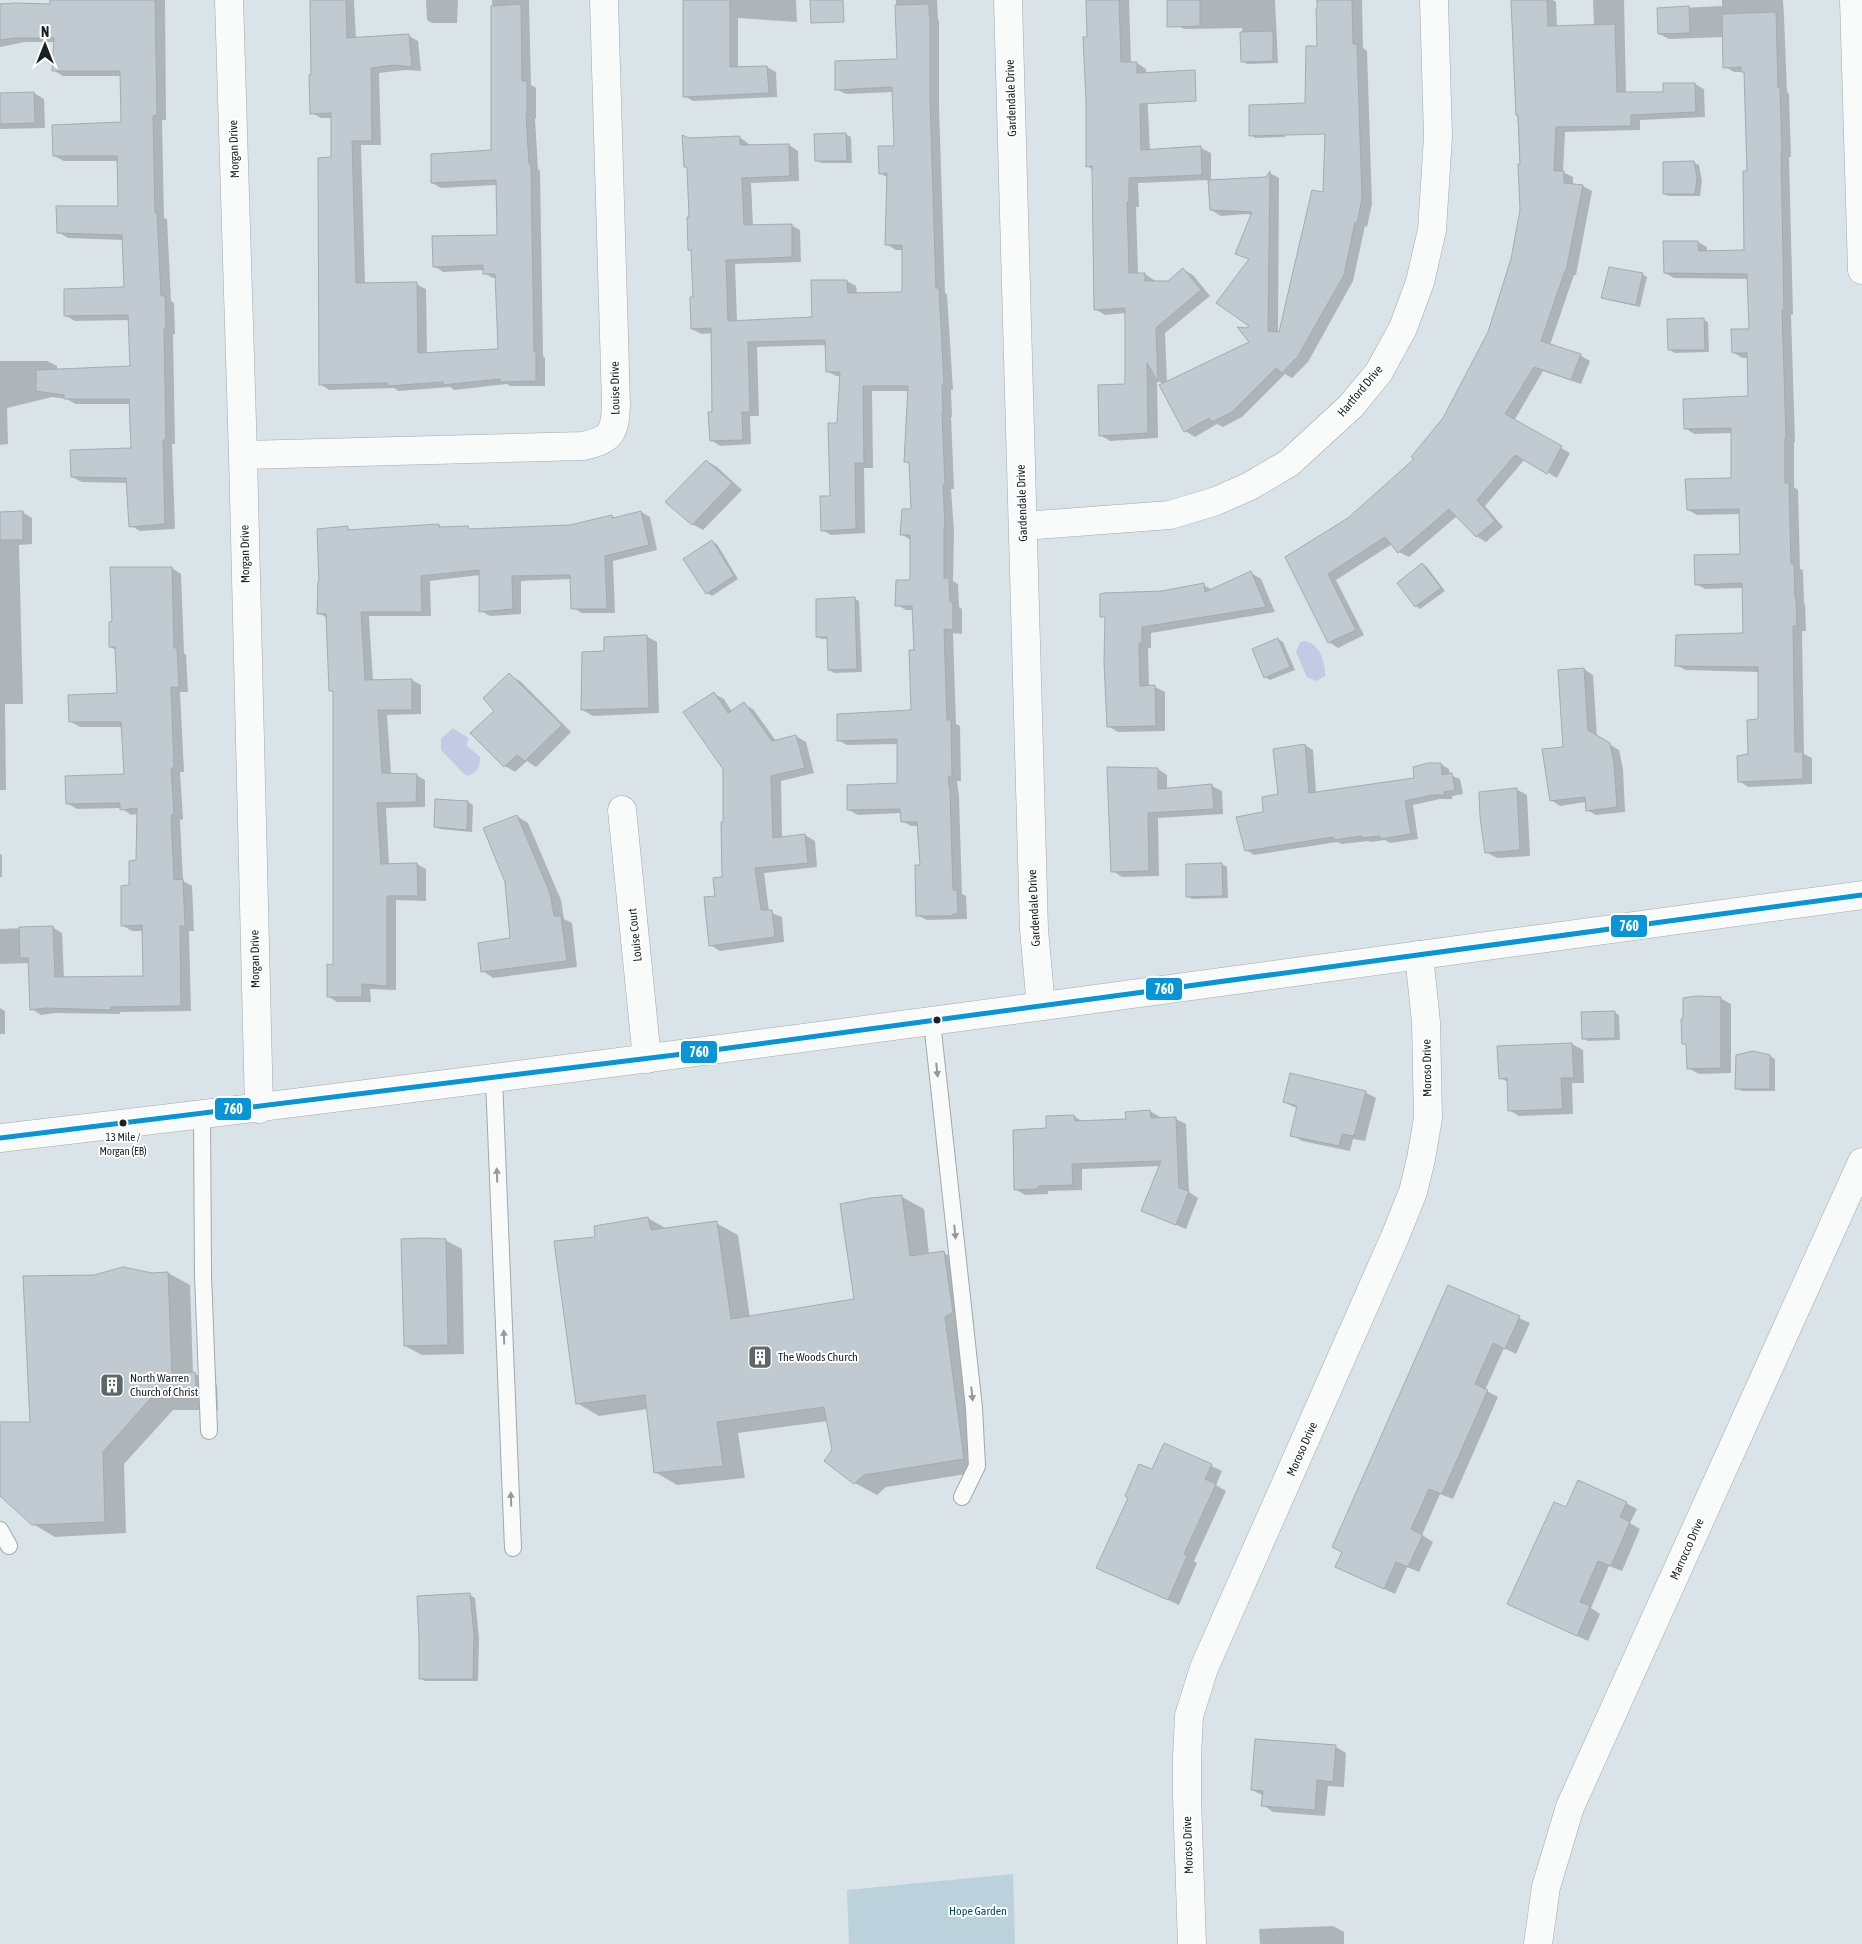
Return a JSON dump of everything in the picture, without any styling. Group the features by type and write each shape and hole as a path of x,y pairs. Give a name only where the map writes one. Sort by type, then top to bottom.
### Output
{"street":[{"name":"Morgan Drive","path":"229,0 243,455 259,1109"},
{"name":"Louise Drive","path":"243,455 583,446 597,443 609,436 616,424 616,404 604,0"},
{"name":"Gardendale Drive","path":"1008,0 1034,930 1041,1006"},
{"name":"Hartford Drive","path":"1023,526 1170,515 1216,501 1250,486 1295,457 1351,406 1379,372 1403,328 1420,282 1432,230 1438,137 1434,0"},
{"path":"1854,0 1862,270"},
{"name":"Louise Court","path":"622,810 647,1059"},
{"path":"0,1138 259,1109 932,1022 1862,895"},
{"name":"Moroso Drive","path":"1192,1944 1187,1797 1189,1716 1204,1668 1394,1240 1413,1192 1422,1159 1428,1118 1426,1022 1419,955"},
{"name":"Marrocco Drive","path":"1538,1944 1546,1887 1570,1807 1862,1162"}],"lane":[{"path":"932,1022 974,1408 977,1466 962,1497"},
{"path":"494,1079 513,1548"},
{"path":"202,1114 203,1275 209,1431"},
{"path":"0,1530 9,1546"}],"green space":[{"name":"Hope Garden","path":"1013,1874 1015,1944 849,1944 847,1890"}],"shaded area":[{"path":"1304,641 1314,645 1323,659 1325,676 1317,681 1307,677 1296,652 1300,642"},
{"path":"453,728 468,738 467,746 480,757 478,769 468,776 441,750 441,739"}],"building":[{"path":"50,0 155,0 157,115 153,116 155,213 157,213 161,296 165,296 166,329 164,329 166,440 163,440 165,524 129,527 126,478 71,477 70,450 131,448 129,399 64,399 64,395 36,391 36,370 130,366 128,315 64,316 64,289 124,287 122,235 57,233 56,206 118,206 117,156 53,156 52,125 121,122 120,71 52,71 54,38 0,40 0,4 50,4"},
{"path":"310,0 346,0 347,38 409,34 412,67 394,65 371,68 372,141 352,141 356,283 417,282 418,353 498,349 495,274 483,274 483,265 433,267 432,236 497,235 496,180 431,183 431,154 491,150 491,6 521,4 522,81 527,81 526,114 529,164 531,164 536,381 500,382 500,379 443,385 443,382 388,386 387,383 319,385 318,158 331,157 331,113 310,114"},
{"path":"683,0 730,0 730,67 767,66 769,93 683,97"},
{"path":"810,0 843,0 844,22 811,23"},
{"path":"1086,0 1119,0 1121,62 1137,62 1137,73 1195,70 1196,101 1140,104 1141,150 1201,146 1202,175 1129,178 1129,202 1127,202 1129,273 1145,273 1145,281 1168,281 1183,268 1201,290 1156,328 1158,382 1147,363 1148,433 1099,436 1098,385 1125,384 1125,308 1094,310 1092,166 1086,167 1086,101 1083,37 1087,37"},
{"path":"1167,0 1200,0 1200,26 1167,27"},
{"path":"1317,0 1352,0 1353,44 1357,44 1362,198 1344,275 1298,356 1282,373 1276,368 1232,412 1212,422 1209,418 1184,432 1159,385 1249,342 1237,327 1246,328 1249,326 1216,303 1249,259 1235,254 1252,212 1210,210 1208,180 1266,177 1270,171 1268,331 1279,332 1312,190 1323,192 1325,134 1249,136 1249,105 1305,103 1306,46 1317,46"},
{"path":"1511,0 1547,0 1548,26 1615,24 1617,92 1663,92 1663,83 1695,83 1696,112 1631,115 1631,126 1556,127 1554,171 1564,171 1564,183 1583,185 1566,271 1541,341 1581,354 1571,380 1534,367 1505,414 1562,446 1547,474 1515,455 1477,500 1495,521 1476,537 1449,509 1398,553 1385,537 1328,574 1356,630 1328,643 1285,557 1348,518 1414,459 1411,457 1443,418 1488,332 1511,259 1520,210 1518,164 1520,164"},
{"path":"929,4 936,288 939,288 944,385 942,385 942,412 945,485 943,485 945,527 944,578 949,578 950,602 953,602 953,630 944,629 947,720 951,720 952,777 948,777 953,890 957,890 958,914 953,914 953,916 916,916 915,865 920,865 917,822 901,822 900,809 847,810 847,785 897,783 897,739 837,741 837,714 911,710 909,650 914,650 912,606 895,606 896,580 910,580 910,535 900,535 902,509 911,509 909,462 904,462 908,386 863,386 864,463 855,463 856,529 821,531 820,496 830,496 828,423 837,423 840,372 826,372 825,340 748,342 750,412 742,412 743,440 710,441 708,412 712,412 711,328 691,329 690,297 693,297 691,250 688,250 687,167 684,167 682,135 689,138 740,136 740,145 789,144 790,176 742,178 744,225 792,224 792,257 726,260 728,321 812,317 811,280 847,280 848,293 902,292 902,245 885,245 887,173 879,174 878,146 894,146 892,87 835,90 835,61 897,59 895,5"},
{"path":"1689,6 1690,33 1658,34 1657,8"},
{"path":"1776,12 1782,152 1785,483 1789,483 1791,564 1794,564 1796,598 1797,626 1793,626 1795,752 1803,752 1803,779 1738,782 1737,756 1748,754 1747,720 1758,719 1758,667 1675,666 1676,635 1743,633 1742,583 1695,585 1694,555 1740,554 1739,509 1687,510 1685,479 1731,478 1731,428 1684,429 1683,399 1748,396 1747,353 1732,353 1731,329 1749,329 1747,274 1664,273 1663,241 1698,241 1699,251 1744,250 1743,171 1747,171 1744,72 1741,72 1741,67 1723,68 1722,14"},
{"path":"1273,31 1273,61 1241,62 1240,32"},
{"path":"34,92 35,123 0,124 0,93"},
{"path":"846,133 847,161 815,161 814,134"},
{"path":"1694,161 1697,178 1695,194 1663,194 1663,162"},
{"path":"1609,267 1643,273 1636,305 1601,298"},
{"path":"1704,318 1705,350 1668,350 1667,319"},
{"path":"706,460 732,483 692,525 665,502"},
{"path":"23,511 23,540 0,540 0,512"},
{"path":"641,511 649,545 605,556 607,609 571,609 570,575 512,576 513,609 479,612 479,570 421,576 422,612 361,612 365,680 412,679 412,710 378,710 382,773 417,774 416,802 377,803 381,864 417,863 418,896 387,896 387,986 362,984 362,997 327,997 327,964 333,965 333,691 329,691 326,614 317,614 319,581 317,529 348,526 348,530 439,524 439,527 468,526 469,529 570,525 612,515 613,518"},
{"path":"712,540 734,576 706,594 683,559"},
{"path":"1422,563 1441,588 1415,607 1397,583"},
{"path":"110,567 172,567 174,648 177,648 179,687 171,687 174,768 171,768 174,814 171,815 174,880 183,879 185,926 180,926 181,1006 111,1007 111,1010 45,1008 30,1010 28,958 20,958 19,927 53,926 55,977 143,976 142,925 121,926 121,886 129,885 129,861 136,860 137,808 120,810 120,803 66,804 65,776 124,774 121,722 69,722 68,695 117,693 115,647 109,647 109,622 112,621"},
{"path":"1251,571 1266,607 1142,627 1142,643 1139,643 1140,686 1155,685 1156,726 1107,727 1104,661 1105,617 1100,617 1100,594 1162,591 1204,583 1205,592"},
{"path":"855,597 857,669 828,670 827,637 816,637 816,599"},
{"path":"647,635 649,708 581,710 582,652 604,651 604,637"},
{"path":"1278,638 1290,667 1264,678 1252,649"},
{"path":"1584,668 1588,730 1610,743 1614,763 1617,807 1586,811 1585,797 1550,801 1542,749 1563,747 1558,670"},
{"path":"509,673 562,725 525,761 517,755 504,767 470,733 494,711 483,698"},
{"path":"714,692 728,713 744,702 772,741 796,735 805,768 771,776 773,838 805,834 808,863 755,868 761,910 772,910 775,937 709,946 704,897 715,896 713,878 722,877 721,822 723,822 723,769 683,712"},
{"path":"1305,744 1309,793 1414,778 1413,767 1428,763 1441,763 1442,775 1452,773 1455,790 1444,792 1445,795 1431,795 1405,801 1411,834 1380,839 1380,836 1361,838 1362,836 1333,840 1333,837 1245,851 1236,817 1263,812 1262,797 1278,794 1273,749"},
{"path":"1107,767 1158,768 1158,789 1212,784 1214,809 1148,813 1149,871 1111,872"},
{"path":"1517,788 1520,850 1485,853 1479,792"},
{"path":"435,799 468,801 467,830 434,827"},
{"path":"517,815 550,893 554,916 561,916 567,961 481,972 478,943 510,938 505,882 483,828"},
{"path":"1222,863 1223,896 1186,897 1186,864"},
{"path":"1696,996 1721,997 1721,1068 1687,1069 1686,1044 1682,1044 1681,1019 1683,1018 1683,998"},
{"path":"1615,1011 1615,1038 1582,1039 1581,1012"},
{"path":"1572,1043 1574,1078 1561,1078 1563,1109 1508,1111 1507,1078 1499,1079 1497,1046"},
{"path":"1753,1051 1770,1055 1770,1089 1735,1089 1736,1055"},
{"path":"1290,1073 1366,1091 1354,1136 1342,1134 1339,1146 1290,1136 1297,1106 1283,1102"},
{"path":"1150,1110 1151,1118 1176,1117 1179,1188 1189,1191 1176,1225 1141,1211 1161,1161 1072,1164 1073,1185 1038,1186 1038,1189 1014,1190 1013,1130 1046,1128 1046,1116 1074,1115 1075,1121 1126,1119 1125,1112"},
{"name":"The Woods Church","path":"902,1195 910,1256 944,1251 953,1312 945,1317 964,1459 864,1475 854,1484 824,1461 832,1450 824,1407 717,1422 723,1466 654,1473 645,1395 576,1404 554,1241 595,1237 594,1226 648,1217 651,1230 717,1221 731,1319 854,1299 840,1204"},
{"path":"401,1239 446,1239 448,1345 404,1346"},
{"name":"North Warren Church of Christ","path":"123,1267 152,1273 168,1272 172,1373 195,1372 197,1398 151,1398 103,1452 105,1522 32,1525 0,1496 0,1422 30,1422 23,1276 94,1275"},
{"path":"1448,1285 1520,1316 1505,1349 1493,1343 1475,1384 1488,1390 1442,1494 1429,1489 1411,1529 1423,1535 1408,1567 1396,1562 1384,1589 1335,1567 1342,1552 1332,1547"},
{"path":"1164,1443 1212,1464 1205,1479 1216,1484 1184,1554 1187,1556 1168,1600 1096,1568 1128,1498 1125,1496 1139,1464 1152,1469"},
{"path":"1578,1480 1627,1502 1620,1517 1630,1522 1611,1566 1598,1561 1580,1602 1590,1606 1577,1636 1507,1604 1554,1502 1566,1507"},
{"path":"470,1593 474,1635 473,1679 419,1679 417,1596"},
{"path":"1255,1739 1336,1745 1333,1782 1317,1780 1315,1810 1261,1806 1263,1791 1251,1790"}],"transit line":[{"name":"760","path":"0,1138 699,1052 1862,895"}],"place":[{"name":"13 Mile / Morgan (EB)","path":"123,1123"},
{"name":"The Woods Church","path":"760,1357"},
{"name":"North Warren Church of Christ","path":"112,1385"}]}
